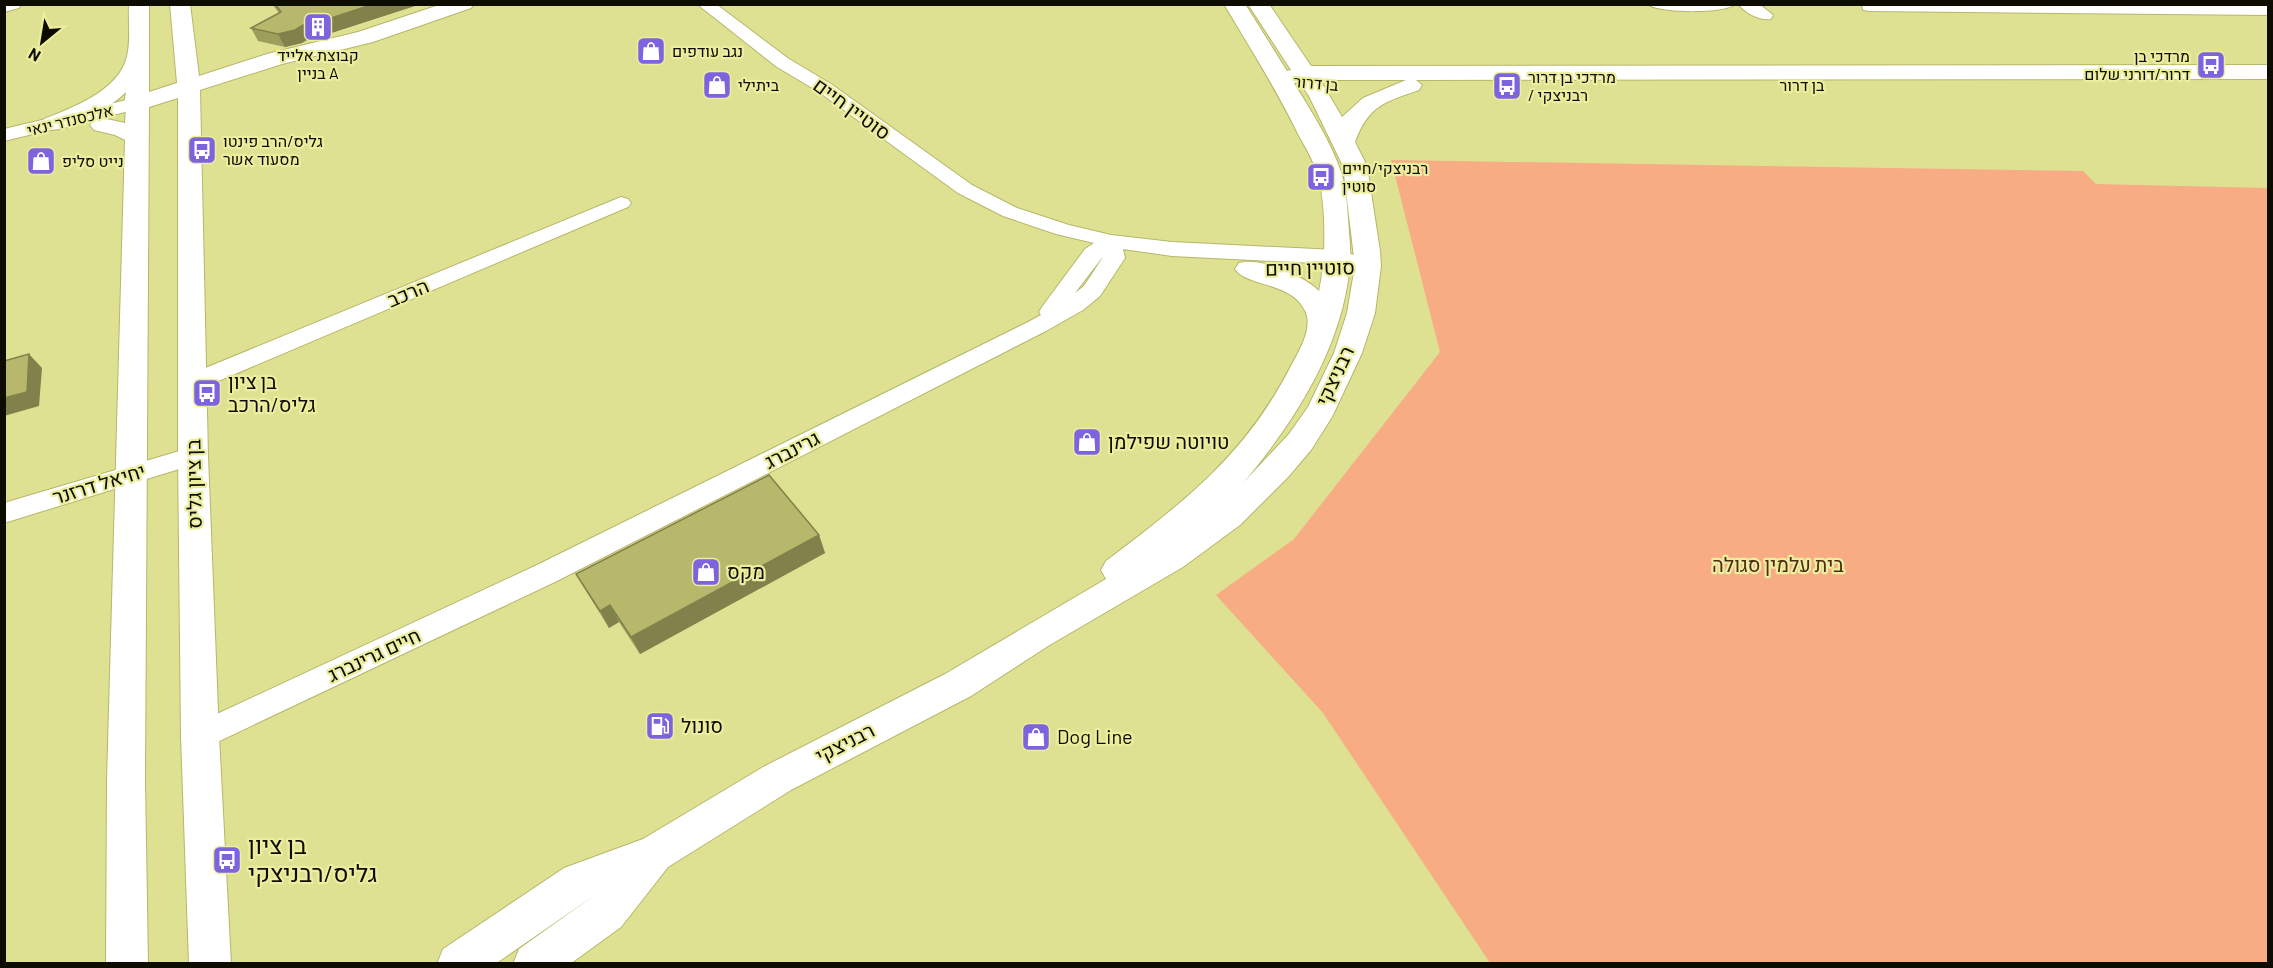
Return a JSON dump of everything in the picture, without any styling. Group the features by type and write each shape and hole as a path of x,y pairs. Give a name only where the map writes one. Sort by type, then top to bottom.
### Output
{"street":[{"path":"4,7 13,4"},
{"path":"127,963 130,473 136,61 139,4"},
{"name":"בן ציון גליס","path":"180,4 190,94 193,456 200,736 210,963"},
{"path":"190,94 300,64 365,37 464,4"},
{"name":"סוטיין חיים","path":"705,4 783,63 825,87 965,189 1010,212 1063,230 1106,251 1158,264 1248,269 1336,264"},
{"name":"רבניצקי","path":"1036,636 1204,502 1230,476 1270,424 1295,385 1323,325 1336,264 1330,178 1293,97 1234,4"},
{"name":"רבניצקי","path":"458,963 579,882 656,853 778,778 958,685 1036,636 1171,558 1229,516 1278,468 1305,434 1336,381 1361,313 1368,266 1355,166 1308,79 1258,4"},
{"path":"1656,4 1708,6 1727,4"},
{"path":"1746,4 1765,15"},
{"path":"1869,6 2267,10 2261,4"},
{"path":"1277,32 1320,52 1412,79"},
{"path":"184,51 201,60 223,64 275,59 365,37"},
{"path":"102,125 122,129 190,94 275,59"},
{"path":"52,124 109,98 124,83 136,61"},
{"name":"בן דרור","path":"1281,80 2268,72"},
{"path":"1343,143 1352,121 1363,108 1412,79"},
{"name":"בן דרור","path":"1412,79 2268,86"},
{"name":"אלכסנדר ינאי","path":"4,135 52,124 136,120"},
{"name":"אלכסנדר ינאי","path":"4,144 102,125"},
{"name":"הרכב","path":"194,382 621,203"},
{"name":"סוטיין חיים","path":"1106,251 1206,251 1368,266"},
{"name":"גרינברג","path":"547,573 1038,326 1075,305 1092,291 1106,251"},
{"path":"1248,269 1284,280 1300,289 1313,300 1321,312 1323,325"},
{"name":"יחיאל דרזנר","path":"4,513 130,473 193,456"},
{"name":"חיים גרינברג","path":"200,736 547,573"},
{"name":"רבניצקי","path":"534,963 606,913 656,853"}],"green space":[{"name":"בית עלמין סגולה","path":"1391,160 2083,171 2096,184 2268,188 2268,963 1490,963 1323,713 1216,595 1294,539 1440,352"}],"building":[{"path":"275,4 374,4 319,22 315,18 295,30 278,34 251,28 281,12"},
{"path":"29,354 27,392 4,398 4,361"},
{"name":"מקס","path":"769,475 819,535 631,637 610,605 600,611 576,574"}],"place":[{"name":"קבוצת אלייד בניין A","path":"318,27"},
{"name":"נגב עודפים","path":"651,51"},
{"name":"מרדכי בן דרור/דורני שלום","path":"2211,65"},
{"name":"ביתילי","path":"717,85"},
{"name":"מרדכי בן דרור / רבניצקי","path":"1507,86"},
{"name":"גליס/הרב פינטו מסעוד אשר","path":"202,150"},
{"name":"נייט סליפ","path":"41,161"},
{"name":"רבניצקי/חיים סוטין","path":"1321,177"},
{"name":"בן ציון גליס/הרכב","path":"207,393"},
{"name":"טויוטה שפילמן","path":"1087,442"},
{"name":"מקס","path":"706,572"},
{"name":"סונול","path":"660,726"},
{"name":"Dog Line","path":"1036,737"},
{"name":"בן ציון גליס/רבניצקי","path":"227,860"}]}
